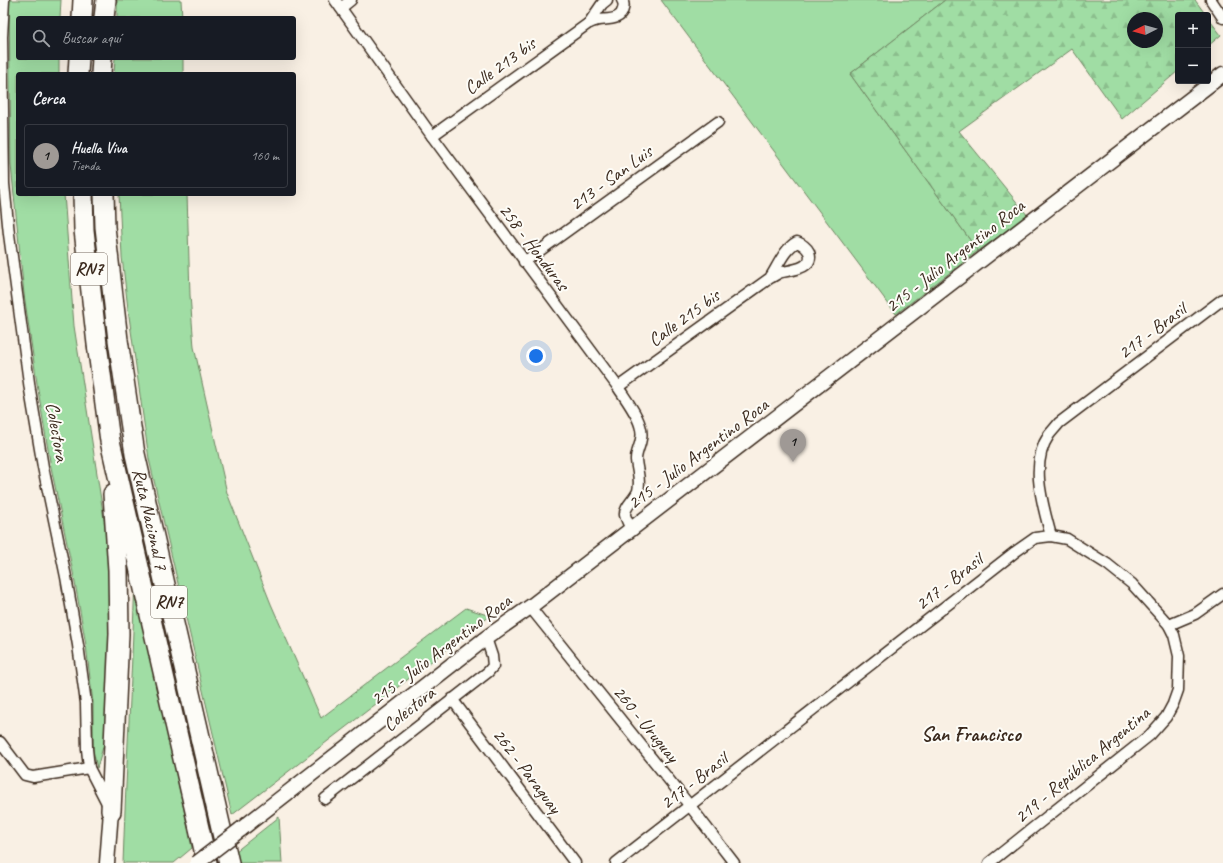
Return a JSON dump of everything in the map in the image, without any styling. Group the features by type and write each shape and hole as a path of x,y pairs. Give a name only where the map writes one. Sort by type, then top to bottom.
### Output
{"highway":[{"path":"82,16 83,0"},
{"path":"104,16 106,0"},
{"path":"78,72 79,60"},
{"path":"101,72 102,60"},
{"name":"Ruta Nacional 7","path":"83,196 84,230 110,441 207,863"},
{"name":"Ruta Nacional 7","path":"104,196 105,228 117,333 135,454 229,863"},
{"path":"110,441 118,570 119,634 111,811"}],"street":[{"name":"Colectora","path":"4,0 2,37 4,184 9,234 30,390 78,645 86,703 89,768 111,811"},
{"path":"338,4 351,0"},
{"name":"Calle 213 bis","path":"589,24 602,4 607,0"},
{"name":"Calle 213 bis","path":"432,136 589,24 595,21 609,20 617,17 623,12 624,8 622,0"},
{"path":"1211,0 1223,18"},
{"name":"258 - Honduras","path":"338,4 524,262 618,387 635,415 641,426 642,438 637,452 636,461 640,480 638,491 626,509 625,515 631,529"},
{"name":"215 - Julio Argentino Roca","path":"197,863 486,638 530,607 1223,74"},
{"name":"213 - San Luis","path":"524,262 718,122"},
{"name":"Calle 215 bis","path":"618,387 770,278"},
{"name":"217 - Brasil","path":"616,863 1015,552 1035,538 1051,536 1038,482 1039,465 1043,448 1048,436 1059,423 1223,298"},
{"path":"1051,536 1067,539 1107,564 1132,584 1169,625 1195,614 1223,594"},
{"name":"260 - Uruguay","path":"530,607 734,863"},
{"name":"219 - República Argentina","path":"989,863 1150,735 1166,717 1178,690 1179,678 1179,656 1174,635 1169,625"},
{"name":"Colectora","path":"325,799 488,672 492,666 492,656 486,638"},
{"name":"262 - Paraguay","path":"452,699 575,863"},
{"path":"0,742 25,775 33,777 89,768"},
{"path":"107,863 111,811"}],"green space":[{"path":"9,0 61,0 60,16 16,16 16,60 59,60 59,72 16,72 16,196 64,196 74,326 104,519 111,576 110,664 105,740 97,768 93,750 93,703 86,645 74,577 51,467 38,390 24,294 11,165"},
{"path":"117,0 181,0 182,16 117,16"},
{"path":"661,0 945,0 850,74 978,251 896,314"},
{"path":"945,0 1195,0 1204,12 1175,12 1175,74 1122,119 1072,49 959,131 1028,216 978,251 850,74"},
{"path":"1211,22 1221,35 1211,43"},
{"path":"115,60 183,60 183,72 114,72"},
{"path":"119,196 187,196 190,295 194,347 227,493 271,604 321,718 466,608 490,616 232,815 149,459 122,257"},
{"path":"135,579 192,848 174,863 123,863"},
{"path":"279,817 282,863 238,863 235,852"}],"place":[{"name":"Huella Viva","path":"793,462"}],"district":[{"name":"San Francisco","path":"971,734"}]}
